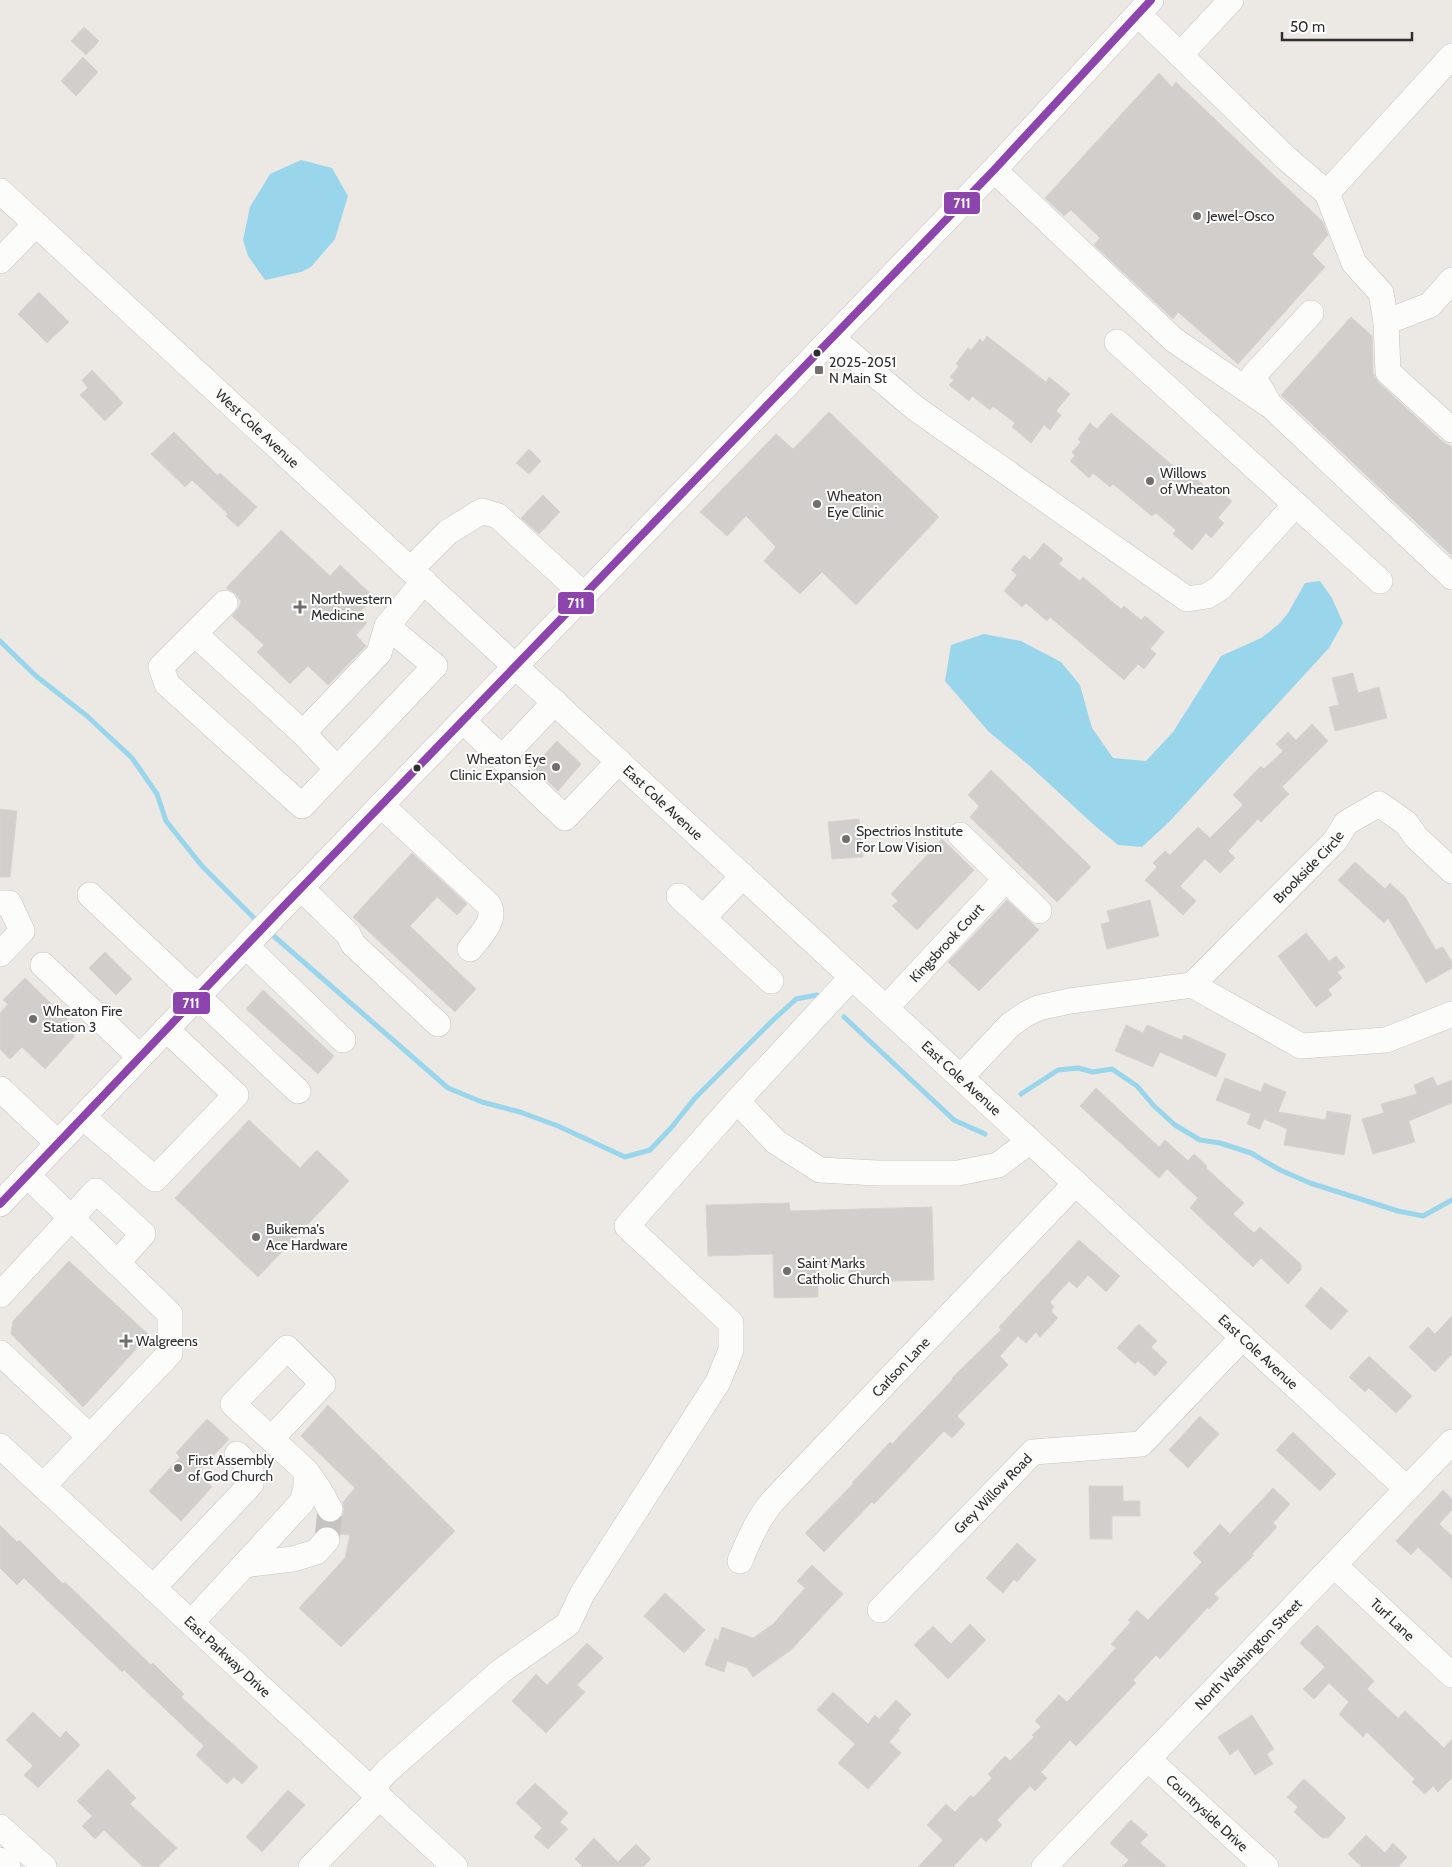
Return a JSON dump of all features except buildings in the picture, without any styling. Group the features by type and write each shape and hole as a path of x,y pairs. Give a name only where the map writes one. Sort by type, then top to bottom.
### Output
{"street":[{"path":"1180,55 1231,0"},
{"path":"0,1204 248,943 994,170 1144,7 1180,55 1286,158 1327,193 1354,263 1381,293 1386,322 1388,372 1452,430"},
{"path":"1327,193 1451,58"},
{"path":"994,170 1174,340 1270,405 1452,577"},
{"name":"West Cole Avenue","path":"0,191 516,666"},
{"path":"0,261 36,224"},
{"path":"1386,322 1430,305 1452,280"},
{"path":"1270,405 1253,376 1311,312"},
{"path":"832,338 914,408 1187,599 1207,596 1220,588 1295,505"},
{"path":"1117,342 1380,582"},
{"path":"303,733 379,653 387,626 417,575 448,532 482,511 498,516 584,595"},
{"path":"225,602 161,668 167,684 302,806 435,666 387,626"},
{"path":"195,634 303,733 338,769"},
{"name":"East Cole Avenue","path":"516,666 1407,1489"},
{"path":"502,758 555,702"},
{"path":"463,721 565,818 619,761"},
{"name":"Brookside Circle","path":"1192,985 1335,841 1346,823 1379,804 1406,823 1416,837 1452,871"},
{"path":"381,805 489,905 492,917 487,927 470,949"},
{"path":"960,835 1039,911"},
{"path":"703,918 743,876"},
{"name":"Kingsbrook Court","path":"886,1008 1006,879"},
{"path":"301,888 348,934 353,944 438,1024"},
{"path":"90,895 298,1091"},
{"path":"679,896 771,981"},
{"path":"0,903 9,903 22,931 0,954"},
{"path":"248,943 343,1040"},
{"path":"43,965 140,1057"},
{"path":"311,1867 375,1793 387,1771 501,1671 568,1624 582,1594 718,1382 731,1350 731,1323 627,1226 737,1101 852,977"},
{"path":"961,1076 1010,1025 1038,1008 1070,1001 1192,985 1301,1046 1386,1040 1452,1014"},
{"path":"83,1117 155,1179 236,1095 166,1029"},
{"path":"4,1100 58,1143"},
{"path":"737,1101 776,1142 820,1170 877,1173 958,1173 998,1165 1030,1141"},
{"path":"27,1175 170,1314 170,1353 43,1486"},
{"name":"Carlson Lane","path":"740,1561 754,1526 772,1502 1076,1183"},
{"path":"0,1295 96,1191 143,1234 117,1262"},
{"name":"Grey Willow Road","path":"880,1610 1033,1452 1141,1444 1243,1337"},
{"path":"0,1353 90,1437"},
{"path":"272,1440 306,1471 330,1509"},
{"name":"North Washington Street","path":"1044,1867 1452,1442"},
{"name":"East Parkway Drive","path":"0,1446 455,1867"},
{"path":"153,1588 251,1484 250,1468 236,1454"},
{"path":"191,1623 302,1502 306,1488 306,1471"},
{"path":"244,1565 301,1557 316,1552 327,1540"},
{"name":"Turf Lane","path":"1334,1565 1452,1675"},
{"name":"Countryside Drive","path":"1148,1759 1266,1867"},
{"path":"0,1827 44,1867"},
{"path":"0,1860 8,1867"}],"water":[{"path":"301,160 332,168 348,196 335,239 311,267 301,272 265,280 248,256 243,240 250,207 270,174"},
{"path":"1320,581 1332,598 1343,623 1329,648 1169,822 1142,847 1118,845 1094,825 1031,767 988,731 945,681 951,645 984,634 1021,641 1061,662 1080,685 1092,728 1113,758 1146,761 1173,732 1221,656 1261,638 1279,624 1288,613 1305,583"}],"waterway":[{"path":"0,641 36,676 87,716 132,758 157,794 166,821 202,866 258,922"},
{"path":"268,931 448,1088 482,1102 520,1112 558,1126 625,1157 650,1150 695,1098 770,1023 796,999 817,995"},
{"path":"844,1017 954,1120 985,1134"},
{"path":"1021,1094 1058,1070 1078,1068 1093,1072 1112,1069 1137,1086 1154,1106 1175,1125 1200,1140 1220,1143 1251,1153 1280,1170 1310,1183 1398,1211 1423,1216 1452,1200"}],"tunnel":[{"path":"327,1540 330,1509"}],"transit line":[{"name":"711","path":"0,1204 281,909 994,170 1151,0"}],"place":[{"name":"Jewel-Osco","path":"1197,216"},
{"name":"2025-2051 N Main St","path":"819,370"},
{"name":"Willows of Wheaton","path":"1150,481"},
{"name":"Wheaton Eye Clinic","path":"817,504"},
{"name":"Northwestern Medicine","path":"300,607"},
{"name":"Wheaton Eye Clinic Expansion","path":"556,767"},
{"name":"Spectrios Institute For Low Vision","path":"846,839"},
{"name":"Wheaton Fire Station 3","path":"33,1019"},
{"name":"Buikema's Ace Hardware","path":"256,1237"},
{"name":"Saint Marks Catholic Church","path":"787,1271"},
{"name":"Walgreens","path":"126,1341"},
{"name":"First Assembly of God Church","path":"178,1468"}]}
